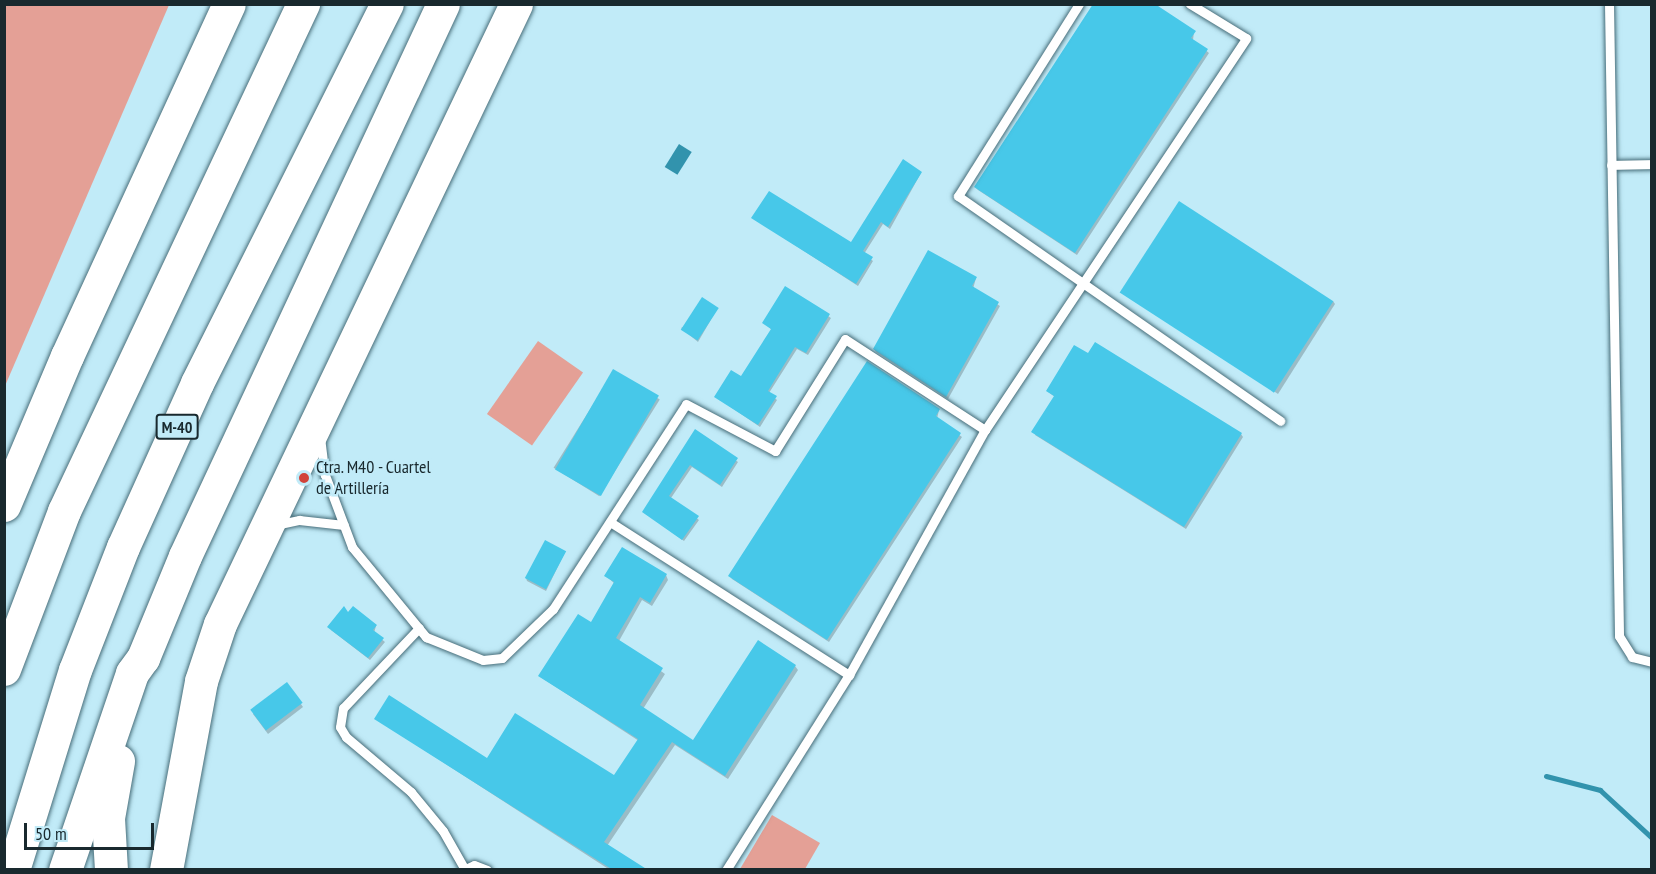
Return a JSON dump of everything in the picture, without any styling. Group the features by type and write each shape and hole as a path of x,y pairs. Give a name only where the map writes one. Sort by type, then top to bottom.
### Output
{"highway":[{"path":"4,505 67,356 229,4"},
{"path":"4,669 64,511 303,4"},
{"name":"M-40","path":"13,870 75,670 123,547 197,383 387,4"},
{"path":"65,870 132,673 143,658 185,556 444,4"},
{"path":"166,870 201,681 220,624 516,4"},
{"path":"111,870 111,798 131,714 146,678 143,658"}],"lane":[{"path":"1079,4 958,196 1280,421"},
{"path":"726,870 849,675 985,430 1246,38 1190,4"},
{"path":"1609,4 1618,636 1632,657 1652,662"},
{"path":"1611,165 1652,164"},
{"path":"318,418 325,475 352,547 426,637 483,660 502,658 553,609 686,404 775,451 845,339 985,430"},
{"path":"267,526 299,520 344,525"},
{"path":"610,522 849,675"},
{"path":"418,628 343,708 340,727 346,737 411,792 443,831 464,869 474,865 487,870"}],"shaded area":[{"path":"4,5 169,5 5,386"},
{"path":"538,341 583,373 532,445 487,414"},
{"path":"772,815 820,843 805,869 740,869"}],"water":[{"path":"679,144 692,152 677,175 665,167"}],"building":[{"path":"1093,4 1155,4 1196,31 1191,38 1208,49 1075,253 974,187"},
{"path":"903,159 922,172 888,227 881,222 863,251 873,257 856,284 751,218 769,191 851,242"},
{"path":"1179,201 1333,301 1274,393 1120,292"},
{"path":"928,250 977,277 972,286 999,302 946,397 873,349"},
{"path":"785,286 830,314 806,353 795,347 768,391 777,396 758,425 714,397 731,370 741,376 771,329 762,323"},
{"path":"702,297 719,308 698,341 681,330"},
{"path":"1095,342 1242,433 1184,527 1031,432 1054,396 1046,391 1074,345 1088,353"},
{"path":"867,361 940,409 936,416 961,433 827,640 728,576"},
{"path":"613,369 659,396 601,496 555,469"},
{"path":"695,429 738,458 720,485 690,465 669,496 699,516 682,540 642,512"},
{"path":"545,540 566,551 546,589 525,578"},
{"path":"622,547 667,574 650,603 640,597 616,638 663,668 640,705 693,740 758,640 796,665 725,776 672,742 604,842 648,870 613,870 374,719 389,695 487,758 515,713 614,775 638,739 538,676 578,614 591,622 614,582 604,576"},
{"path":"344,606 348,612 353,606 377,625 373,630 384,638 368,658 327,627"},
{"path":"287,682 303,703 266,730 250,710"}],"waterway":[{"path":"1546,776 1600,790 1652,838"}],"place":[{"name":"Ctra. M40 - Cuartel de Artillería","path":"304,478"}]}
